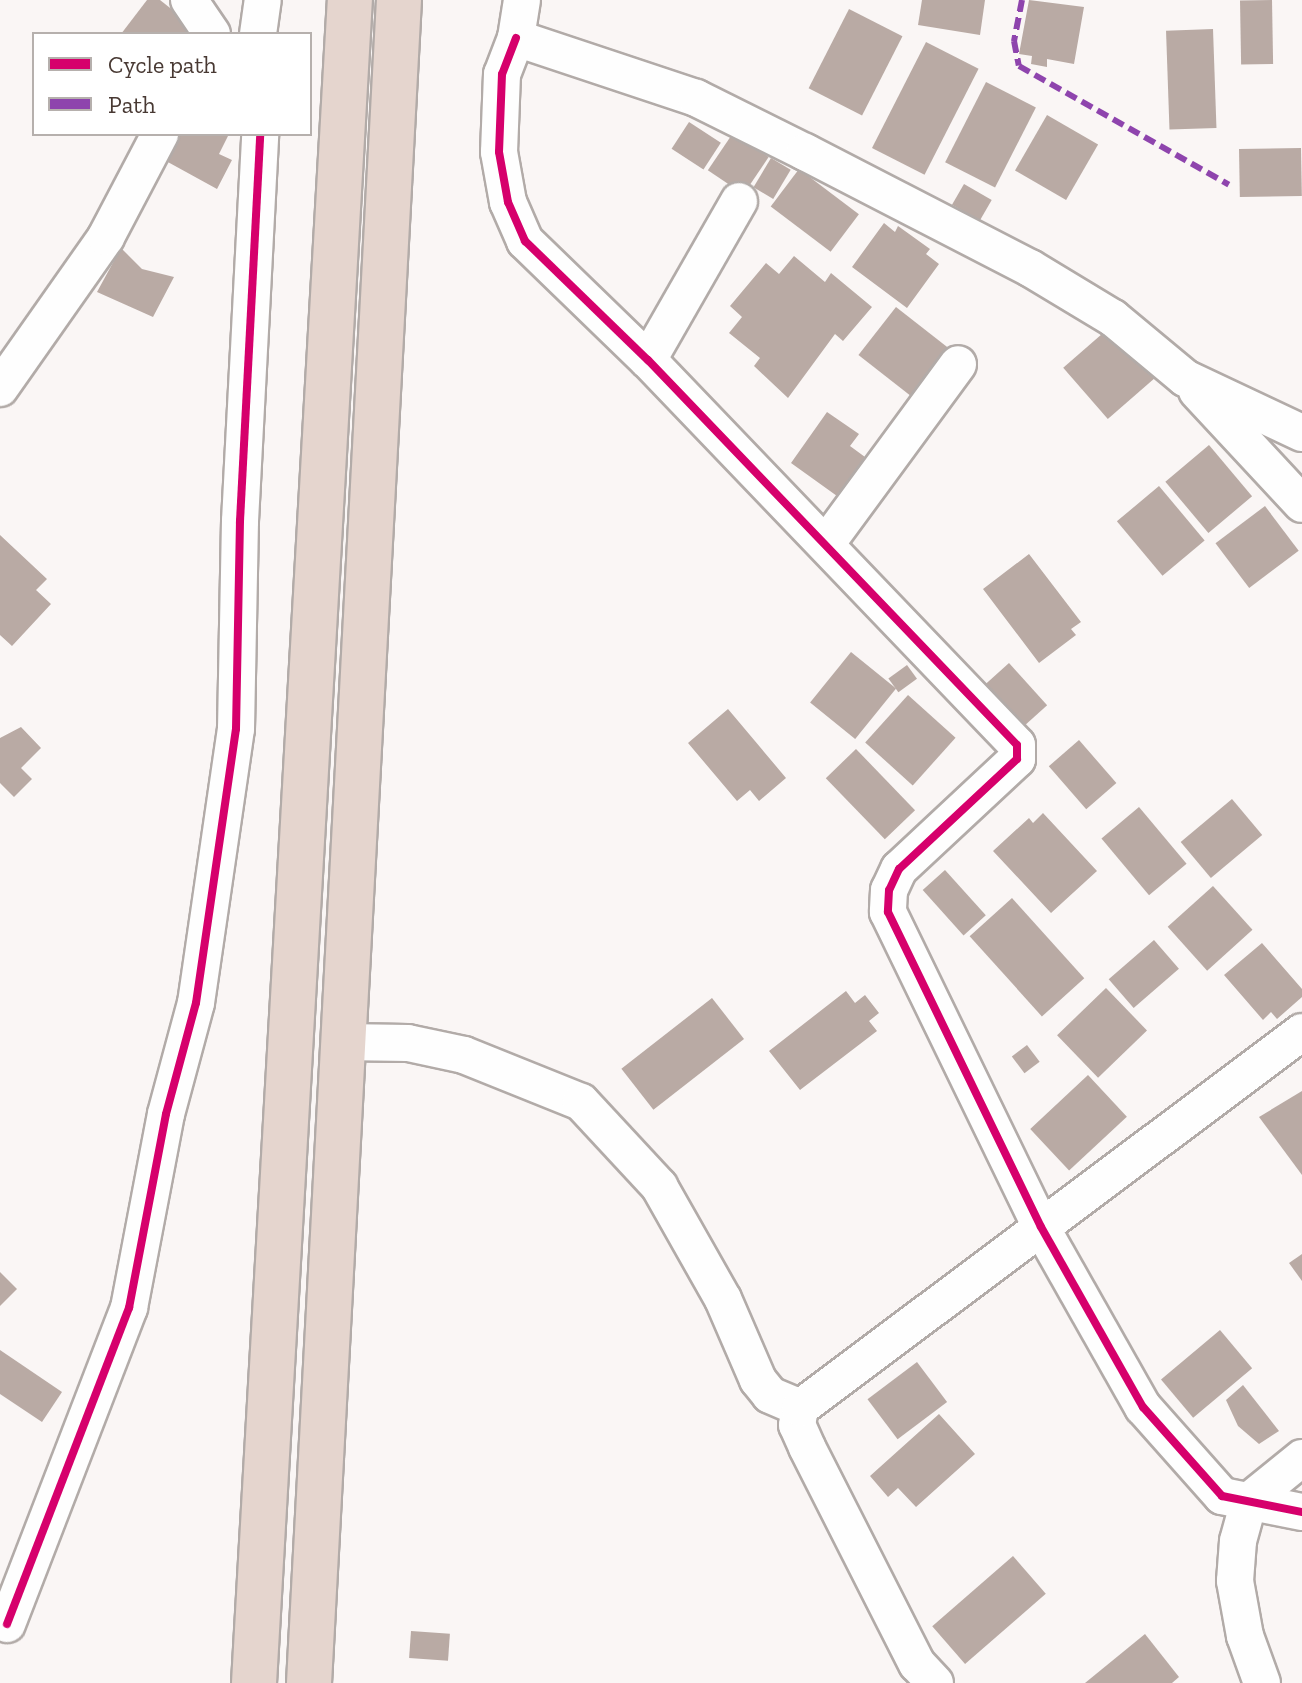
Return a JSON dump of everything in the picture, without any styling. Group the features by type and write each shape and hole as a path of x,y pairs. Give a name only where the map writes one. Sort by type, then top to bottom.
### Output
{"highway":[{"path":"254,1683 350,0"},
{"path":"309,1683 399,0"}],"street":[{"path":"189,0 211,32"},
{"path":"258,32 263,0"},
{"path":"522,0 516,38 502,74 498,116 508,202 525,241 648,360 1017,745 1017,759 899,869 889,890 888,912 1041,1227 1143,1407 1203,1482 1222,1496 1302,1512"},
{"path":"516,38 696,98 1030,268 1113,318 1185,378 1302,504"},
{"path":"0,388 106,237 159,136"},
{"path":"7,1624 129,1308 166,1114 196,1003 236,729 240,521 260,136"},
{"path":"648,360 739,201"},
{"path":"826,544 958,364"},
{"path":"1185,378 1302,433"},
{"path":"1274,473 1302,442"},
{"path":"935,1683 917,1664 807,1447 797,1425 800,1408 1302,1032"},
{"path":"343,1042 408,1043 464,1055 581,1102 659,1186 723,1299 758,1380 777,1400 800,1408"},
{"path":"1262,1683 1245,1636 1235,1581 1249,1501 1302,1458"}],"building":[{"path":"147,0 160,0 200,32 123,32"},
{"path":"922,0 985,0 980,35 918,25"},
{"path":"1029,0 1084,7 1074,64 1047,59 1047,67 1031,64 1032,56 1019,54"},
{"path":"1272,0 1273,64 1241,65 1240,1"},
{"path":"849,9 902,36 862,116 809,88"},
{"path":"1213,29 1216,128 1169,130 1166,31"},
{"path":"926,42 979,69 925,175 872,148"},
{"path":"986,82 1036,107 995,188 945,162"},
{"path":"1047,115 1098,144 1066,200 1015,170"},
{"path":"689,122 721,143 703,170 672,149"},
{"path":"733,133 769,157 743,194 708,170"},
{"path":"179,136 228,136 219,154 232,160 217,189 166,161"},
{"path":"1301,148 1302,196 1240,197 1239,149"},
{"path":"771,158 791,170 773,199 753,187"},
{"path":"799,169 859,214 831,252 771,207"},
{"path":"964,184 992,200 980,221 952,205"},
{"path":"884,223 895,232 898,226 930,249 926,254 939,264 907,308 852,267"},
{"path":"121,248 142,269 174,277 153,317 97,292"},
{"path":"794,256 825,282 831,273 872,307 843,341 835,334 788,398 754,366 760,358 729,333 742,317 730,306 766,263 779,274"},
{"path":"896,307 952,351 914,399 858,355"},
{"path":"1110,327 1155,378 1108,419 1063,368"},
{"path":"827,412 859,434 850,446 865,457 837,496 791,463"},
{"path":"1209,445 1252,496 1208,533 1165,482"},
{"path":"1159,486 1205,540 1163,576 1117,521"},
{"path":"1265,506 1299,551 1249,588 1215,543"},
{"path":"0,535 47,579 36,590 51,604 12,646 0,635"},
{"path":"1029,554 1081,622 1071,629 1076,635 1039,663 983,589"},
{"path":"851,652 896,689 855,739 810,703"},
{"path":"1009,663 1047,705 1020,730 982,688"},
{"path":"907,665 917,679 898,692 888,679"},
{"path":"908,695 956,738 913,785 865,743"},
{"path":"728,709 786,778 759,801 750,790 737,801 688,743"},
{"path":"21,727 41,748 21,768 32,779 14,797 0,783 0,738"},
{"path":"1079,740 1116,783 1086,809 1049,766"},
{"path":"856,749 915,810 885,839 826,778"},
{"path":"1232,799 1262,835 1211,878 1181,842"},
{"path":"1139,807 1187,864 1149,895 1101,838"},
{"path":"1043,813 1097,871 1051,913 993,851 1029,818 1033,823"},
{"path":"945,870 986,915 964,935 923,890"},
{"path":"1213,886 1252,930 1207,971 1168,927"},
{"path":"1012,898 1084,978 1042,1016 970,936"},
{"path":"1154,940 1179,969 1134,1008 1109,979"},
{"path":"1262,943 1302,989 1302,997 1277,1019 1271,1012 1263,1020 1224,975"},
{"path":"1106,988 1147,1030 1098,1078 1057,1035"},
{"path":"846,991 855,1003 865,995 879,1013 869,1021 877,1031 800,1090 769,1051"},
{"path":"712,998 744,1039 653,1110 621,1069"},
{"path":"1027,1045 1040,1062 1024,1073 1012,1056"},
{"path":"1088,1075 1127,1117 1069,1171 1030,1129"},
{"path":"1302,1091 1302,1175 1259,1117"},
{"path":"1302,1254 1302,1281 1289,1263"},
{"path":"0,1272 17,1289 0,1306"},
{"path":"1220,1330 1252,1368 1193,1418 1161,1379"},
{"path":"0,1350 62,1392 42,1422 0,1394"},
{"path":"917,1362 947,1402 898,1439 867,1399"},
{"path":"1243,1385 1279,1431 1259,1444 1238,1426 1226,1400"},
{"path":"939,1414 975,1454 916,1507 898,1488 888,1497 870,1476"},
{"path":"1013,1556 1046,1594 965,1664 932,1626"},
{"path":"411,1631 450,1634 448,1661 409,1658"},
{"path":"1145,1634 1179,1677 1172,1683 1085,1683"}],"marked path":[{"path":"1022,0 1014,41 1019,66 1229,185"}],"cycle path":[{"path":"516,38 502,74 499,152 508,202 525,241 648,360 1017,745 1017,759 899,869 889,890 888,912 1041,1227 1143,1407 1222,1496 1302,1512"},
{"path":"7,1624 129,1308 166,1114 196,1003 236,729 240,521 260,136"}]}
